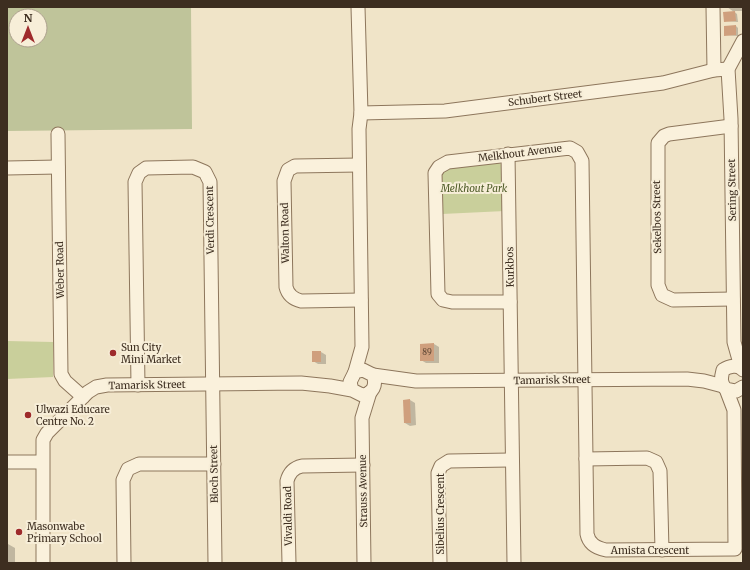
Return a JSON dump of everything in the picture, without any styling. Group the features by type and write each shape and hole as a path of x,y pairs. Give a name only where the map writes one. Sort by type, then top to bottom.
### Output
{"street":[{"path":"358,7 361,113 359,129 359,165 362,347 350,382 353,392 362,395 372,392 375,386 362,347"},
{"path":"713,7 714,70"},
{"path":"728,69 743,41"},
{"name":"Schubert Street","path":"361,113 445,111 663,83 714,70 728,69"},
{"name":"Sering Street","path":"728,69 734,342 742,369"},
{"name":"Sekelbos Street","path":"730,126 669,134 664,136 658,143 658,285 662,295 669,299 733,299"},
{"name":"Weber Road","path":"58,134 61,374 65,381 83,397"},
{"name":"Melkhout Avenue","path":"510,302 452,302 440,298 436,290 435,234 435,177 439,167 448,162 566,147 573,149 581,158 584,380"},
{"name":"Kurkbos","path":"508,154 511,380"},
{"name":"Walton Road","path":"359,165 295,166 286,173 284,181 287,292 294,298 301,300 361,300"},
{"name":"Verdi Crescent","path":"138,385 135,182 142,170 151,167 198,167 205,172 209,178 213,384"},
{"path":"7,168 58,168"},
{"name":"Sering Street","path":"725,388 721,377 734,342"},
{"name":"Tamarisk Street","path":"687,379 732,366 742,369"},
{"path":"354,373 363,370 372,374"},
{"name":"Tamarisk Street","path":"301,383 354,373"},
{"name":"Tamarisk Street","path":"372,374 416,381"},
{"name":"Tamarisk Street","path":"372,392 391,385 416,381 687,379 708,381 736,391 742,388"},
{"path":"511,380 514,563"},
{"name":"Amista Crescent","path":"584,380 587,534 590,542 597,548 606,550 739,549 734,410 725,388"},
{"name":"Tamarisk Street","path":"43,563 43,443 45,436 92,389 102,386 301,383 330,386 353,392"},
{"name":"Bloch Street","path":"213,384 215,563"},
{"name":"Amista Crescent","path":"734,410 742,388"},
{"name":"Strauss Avenue","path":"353,392 362,418 364,563"},
{"name":"Strauss Avenue","path":"362,418 372,392"},
{"path":"586,459 647,458 656,462 660,471 662,550"},
{"name":"Sibelius Crescent","path":"440,563 438,473 441,466 449,461 512,460"},
{"path":"7,462 42,462"},
{"path":"124,563 123,480 128,469 139,464 214,464"},
{"name":"Vivaldi Road","path":"289,563 287,481 290,474 295,469 302,466 363,465"}],"green space":[{"path":"7,7 191,7 192,129 7,131"},
{"name":"Melkhout Park","path":"498,162 504,167 505,211 442,214 438,178 444,167"},
{"path":"7,341 53,342 53,377 7,379"}],"building":[{"path":"735,11 736,21 724,22 723,12"},
{"path":"736,25 736,35 724,36 724,26"},
{"path":"434,343 434,361 420,361 420,344"},
{"path":"312,351 321,351 321,362 312,362"},
{"path":"410,399 411,423 404,423 403,400"}],"place":[{"name":"Sun City Mini Market","path":"113,353"},
{"name":"Ulwazi Educare Centre No. 2","path":"28,415"},
{"name":"Masonwabe Primary School","path":"19,532"}]}
